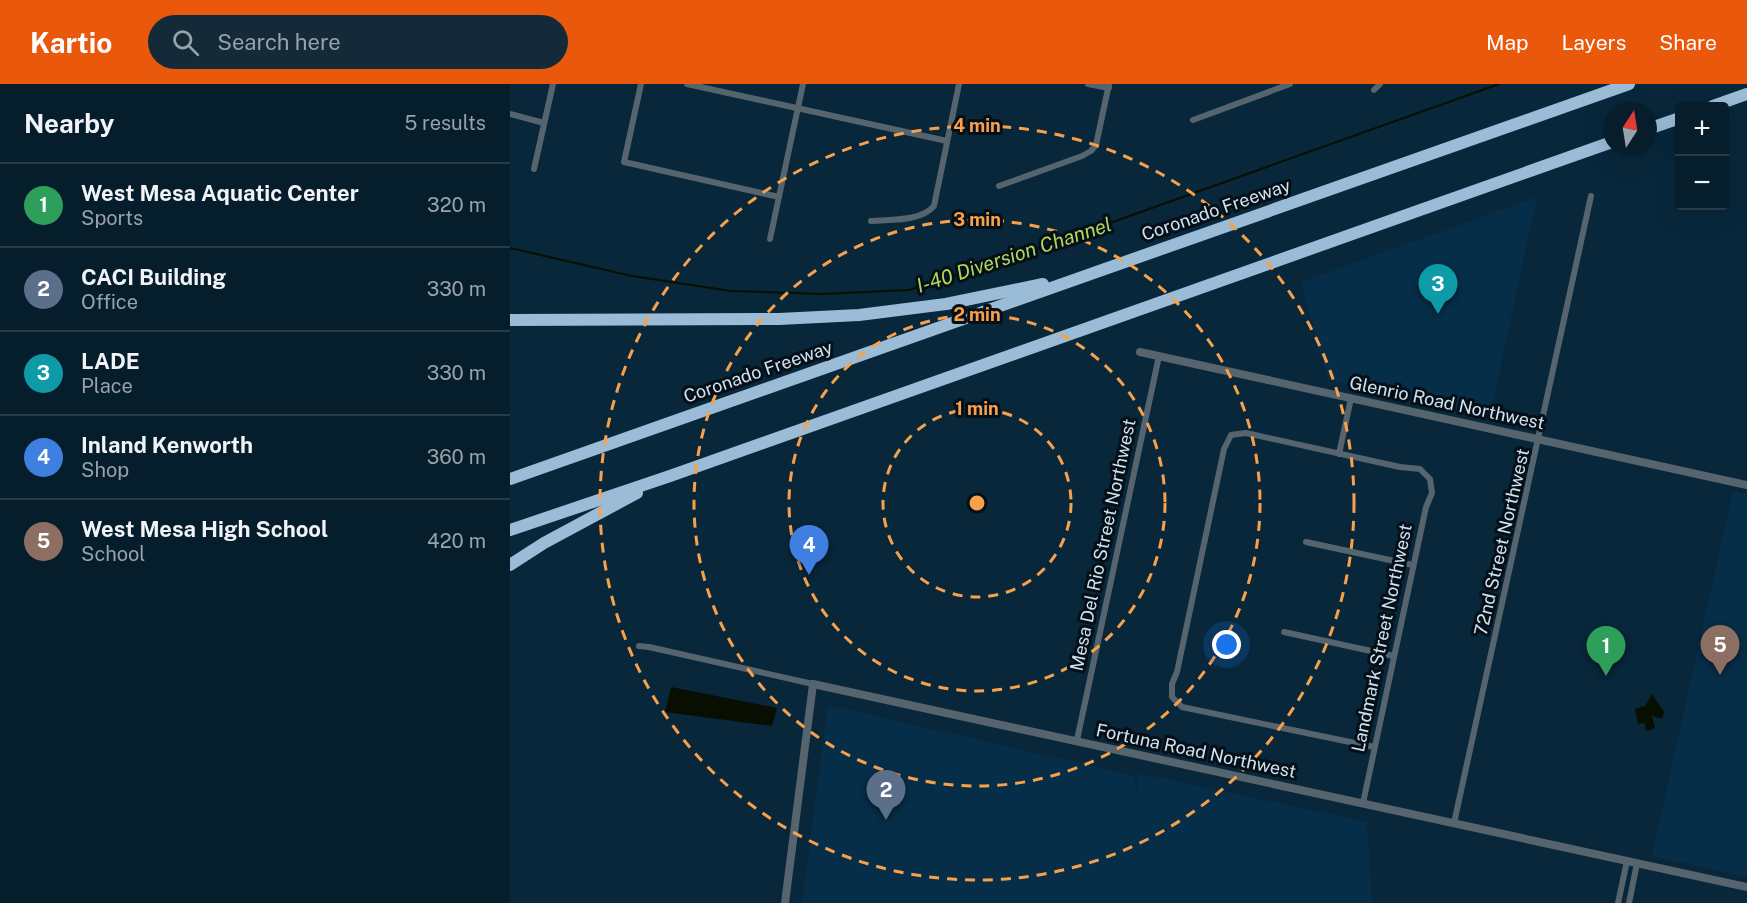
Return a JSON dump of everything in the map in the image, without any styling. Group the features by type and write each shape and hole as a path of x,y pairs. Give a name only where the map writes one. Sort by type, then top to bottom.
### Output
{"highway":[{"name":"Coronado Freeway","path":"510,479 1629,84"},
{"path":"1724,102 1747,94"},
{"path":"1657,126 1675,120"},
{"path":"510,530 670,476 1603,145"},
{"path":"510,320 779,319 859,315 946,304 1092,273"},
{"path":"510,311 605,319"},
{"path":"510,565 544,543 670,476"}],"street":[{"path":"534,169 553,84"},
{"path":"641,84 624,162 779,197"},
{"path":"687,84 947,141"},
{"path":"770,239 803,84"},
{"path":"871,221 920,216 929,212 934,206 959,84"},
{"path":"999,186 1091,151 1096,145 1109,86 1088,84"},
{"path":"1193,120 1290,84"},
{"path":"1374,90 1380,84"},
{"path":"510,114 544,123"},
{"name":"72nd Street Northwest","path":"1454,823 1540,438 1591,196"},
{"name":"Glenrio Road Northwest","path":"1140,352 1747,485"},
{"name":"Mesa Del Rio Street Northwest","path":"1077,740 1159,356"},
{"path":"1352,398 1339,454 1245,434 1231,435 1224,448 1177,672 1172,684 1172,697 1182,707 1374,747"},
{"name":"Landmark Street Northwest","path":"1339,454 1420,469 1430,479 1432,493 1426,507 1413,565 1363,803"},
{"path":"1306,542 1413,565"},
{"path":"1284,632 1394,656"},
{"name":"Fortuna Road Northwest","path":"639,646 1747,887"},
{"path":"785,903 813,684"},
{"path":"1618,903 1627,861"},
{"path":"1629,903 1637,863"}],"shaded area":[{"path":"1537,197 1490,416 1328,380 1301,282"},
{"path":"1733,491 1747,494 1747,877 1652,856"},
{"path":"671,687 777,708 772,726 665,712"},
{"path":"1652,694 1664,712 1662,719 1652,716 1655,728 1646,731 1645,723 1638,724 1635,709 1645,706"},
{"path":"828,705 1135,776 1136,796 1138,773 1367,822 1372,903 802,903"}],"waterway":[{"name":"I-40 Diversion Channel","path":"510,248 632,276 731,291 822,294 909,290 1023,254 1499,84"}],"place":[{"name":"LADE","path":"1438,314"},
{"name":"Inland Kenworth","path":"809,575"},
{"name":"West Mesa High School","path":"1720,675"},
{"name":"West Mesa Aquatic Center","path":"1606,676"},
{"name":"CACI Building","path":"886,820"}]}
